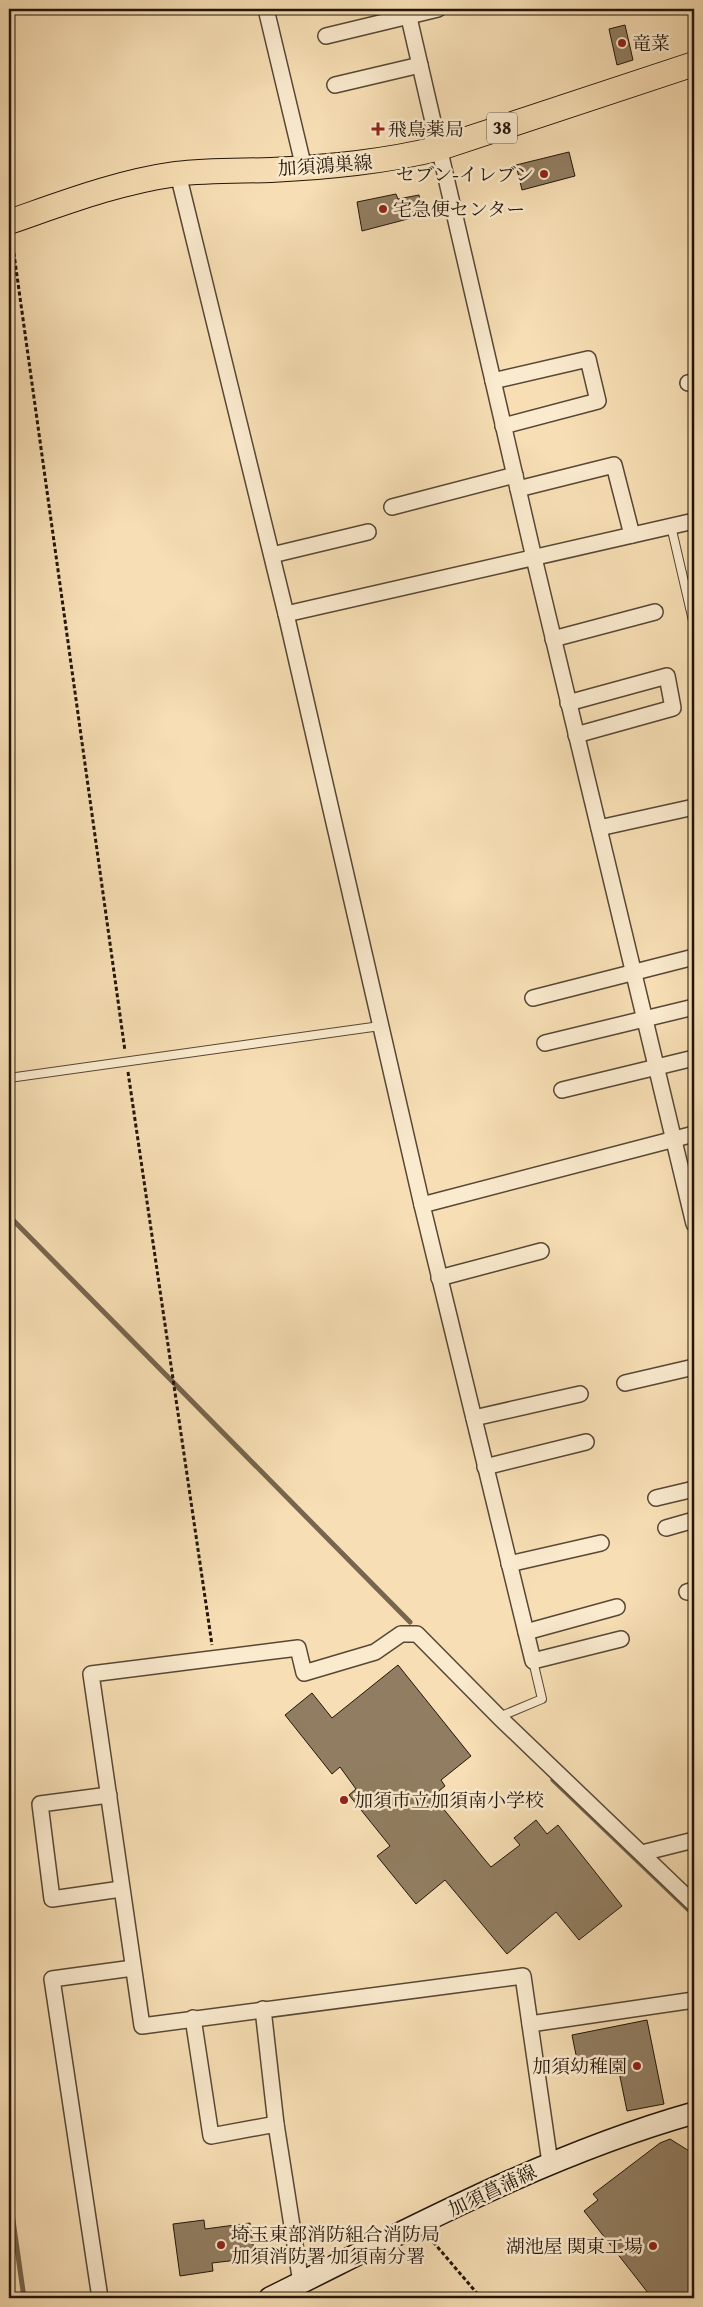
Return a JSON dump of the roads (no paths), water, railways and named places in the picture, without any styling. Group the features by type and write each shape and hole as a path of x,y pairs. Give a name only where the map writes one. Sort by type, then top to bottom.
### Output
{"main road":[{"name":"加須鴻巣線","path":"9,222 137,181 178,174 304,168 376,162 440,148 694,64"},
{"name":"加須菖蒲線","path":"270,2298 550,2163 694,2113"}],"street":[{"path":"266,9 304,168"},
{"path":"326,36 408,12 438,9"},
{"path":"408,12 568,703 694,1224"},
{"path":"335,85 420,65"},
{"path":"178,174 272,555 422,1204 533,1660 621,1639"},
{"path":"493,381 588,359 596,392 598,401 503,426"},
{"path":"392,506 614,465 632,535"},
{"path":"286,614 694,521"},
{"path":"272,555 368,532"},
{"path":"553,639 655,612"},
{"path":"568,703 667,676 673,708 576,734"},
{"path":"599,828 694,806"},
{"path":"533,998 694,957"},
{"path":"545,1043 694,1007"},
{"path":"562,1090 694,1058"},
{"path":"422,1204 694,1134"},
{"path":"440,1278 541,1252"},
{"path":"625,1383 694,1367"},
{"path":"474,1418 580,1394"},
{"path":"486,1467 586,1442"},
{"path":"656,1498 694,1488"},
{"path":"666,1528 694,1520"},
{"path":"509,1564 601,1543"},
{"path":"526,1632 617,1607"},
{"path":"550,2163 523,1976 142,2026 91,1674 298,1648 304,1672 375,1652 400,1634 417,1634 499,1717 694,1904"},
{"path":"109,1795 40,1804 52,1899 121,1889"},
{"path":"642,1853 694,1840"},
{"path":"100,2298 52,1979 133,1968"},
{"path":"530,2024 694,2000"},
{"path":"263,2009 276,2124 301,2283"},
{"path":"193,2018 211,2136 276,2124"}],"lane":[{"path":"671,526 694,625"},
{"path":"9,1078 380,1026"},
{"path":"499,1717 542,1699 533,1660"}],"waterway":[{"path":"9,1216 410,1622"},
{"path":"553,1780 694,1915"},
{"path":"9,2192 24,2298"}],"place":[{"name":"竜菜","path":"622,43"},
{"name":"飛鳥薬局","path":"378,129"},
{"name":"セブン-イレブン","path":"544,174"},
{"name":"宅急便センター","path":"383,209"},
{"name":"加須市立加須南小学校","path":"344,1800"},
{"name":"加須幼稚園","path":"637,2066"},
{"name":"埼玉東部消防組合消防局 加須消防署 加須南分署","path":"221,2245"},
{"name":"湖池屋 関東工場","path":"653,2246"}]}
